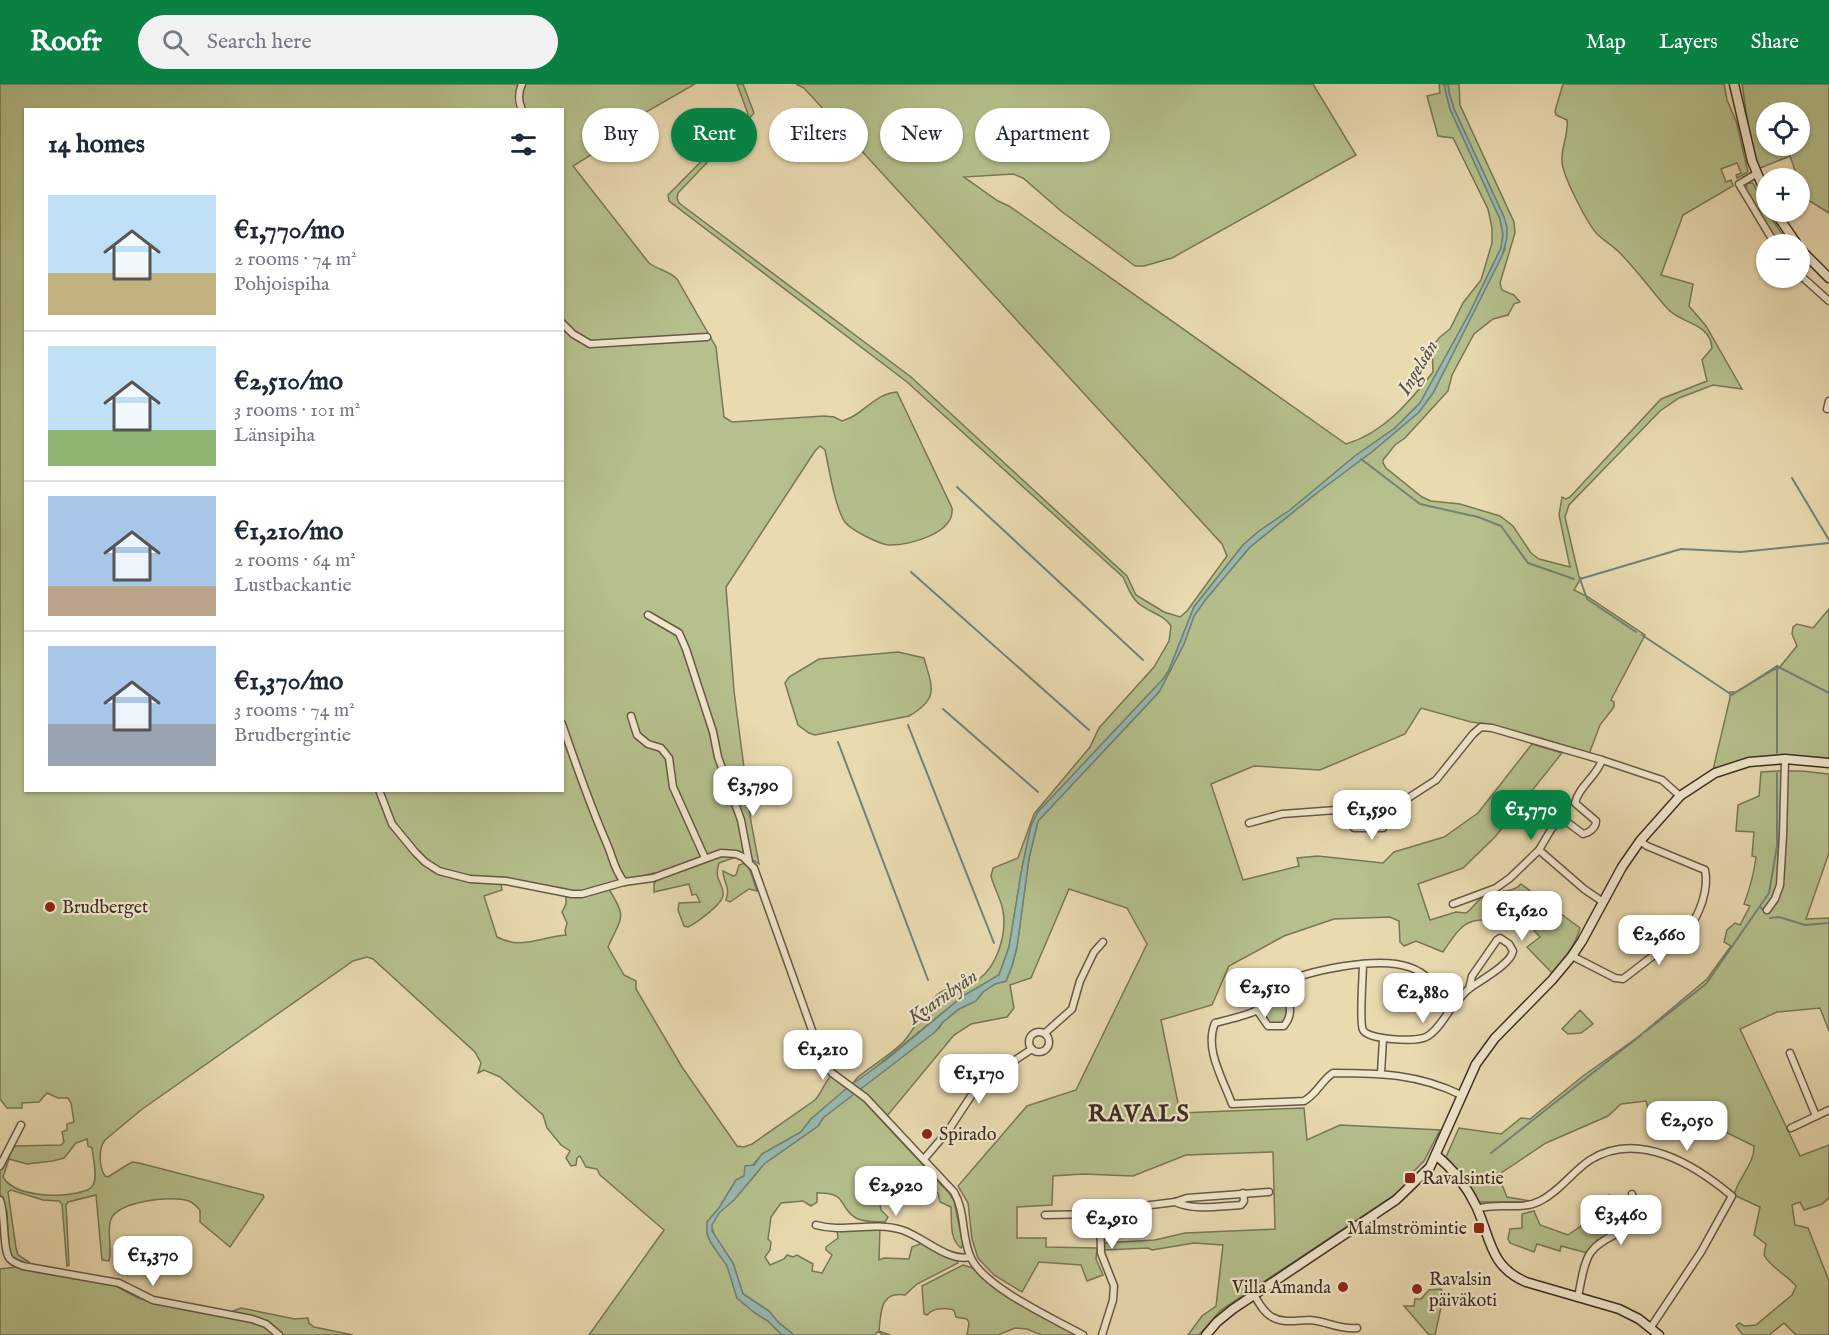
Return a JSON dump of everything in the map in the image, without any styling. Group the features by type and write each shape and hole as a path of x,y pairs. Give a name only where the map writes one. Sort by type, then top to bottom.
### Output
{"street":[{"path":"521,108 519,90 522,84"},
{"path":"1734,84 1756,174 1739,184 1756,212"},
{"path":"1810,259 1829,278"},
{"path":"1810,284 1829,301"},
{"path":"564,325 573,334 590,344 707,337"},
{"path":"1827,409 1829,401"},
{"path":"648,615 679,633 686,649 713,732 718,757 741,820 749,862"},
{"path":"631,716 637,735 648,744 661,748 669,758 673,787 705,858"},
{"path":"1350,809 1351,823 1354,828 1383,828 1402,802 1436,780 1481,727 1492,728 1602,760 1662,780 1680,796"},
{"path":"564,730 614,868 624,882"},
{"path":"1206,1335 1217,1322 1254,1295 1396,1200 1430,1167 1476,1064 1495,1038 1552,980 1572,956 1622,867 1640,841 1680,796 1715,773 1749,762 1785,759 1829,763"},
{"path":"1767,910 1775,899 1780,885 1784,835 1785,759"},
{"path":"1454,904 1496,888 1510,878 1539,850 1552,828 1563,819 1583,834 1588,833 1596,821 1575,803 1576,796 1600,767 1602,760"},
{"path":"380,792 392,824 415,852 439,871 454,876 506,881 572,894 592,892 624,882 653,878 705,858 729,853 743,857 754,868 823,1061 832,1073 860,1092 945,1181 959,1201 970,1257 979,1271 994,1284 1083,1335"},
{"path":"1249,823 1281,814 1350,809 1363,804 1402,802"},
{"path":"1572,956 1615,978 1623,979 1682,934 1695,921 1707,880 1705,870 1640,841"},
{"path":"1539,850 1584,889 1603,902"},
{"path":"1363,964 1362,1029 1366,1033 1383,1039 1416,1039 1432,1032 1469,989 1510,959 1514,951 1509,944 1500,939 1497,940 1472,976 1469,989"},
{"path":"1045,1033 1072,1009 1080,981 1094,952 1103,942"},
{"path":"1454,1005 1424,975 1410,967 1396,964 1345,965 1295,978 1271,990 1263,1006 1257,1011 1215,1023 1211,1033 1212,1050 1232,1104 1304,1101 1314,1095 1328,1076 1333,1073 1381,1073 1411,1078 1461,1095"},
{"path":"1257,1011 1268,1026 1284,1026 1290,1017 1291,1007 1278,986"},
{"path":"1039,1031 1045,1033 1049,1042 1047,1048 1041,1052 1032,1049 1029,1043 1032,1034 1039,1031"},
{"path":"1381,1073 1383,1039"},
{"path":"924,1159 948,1131 970,1096 983,1081 1032,1049"},
{"path":"1790,1053 1816,1116"},
{"path":"1791,1128 1829,1110"},
{"path":"0,1166 21,1125"},
{"path":"1477,1209 1487,1206 1530,1205 1542,1201 1592,1159 1616,1151 1649,1150 1671,1156 1698,1171 1732,1196 1701,1252 1651,1327"},
{"path":"1434,1157 1458,1175 1477,1209 1496,1258 1510,1274 1526,1282 1628,1313 1651,1327 1659,1335"},
{"path":"1045,1215 1100,1214 1187,1198 1269,1192"},
{"path":"1175,1202 1182,1205 1241,1205 1244,1201 1243,1193"},
{"path":"1578,1297 1592,1250 1617,1234 1633,1218 1636,1209 1632,1194"},
{"path":"0,1200 4,1216 6,1252 15,1263 119,1283 153,1300 252,1318 266,1324 279,1335"},
{"path":"1100,1214 1101,1252 1114,1286 1113,1300 1102,1335"},
{"path":"816,1225 829,1229 873,1225 901,1230 957,1257 970,1257"},
{"path":"1254,1295 1273,1318 1289,1321 1311,1320 1346,1329 1357,1328"}],"green space":[{"path":"0,84 695,84 653,108 582,108 582,160 573,166 649,263 677,279 716,347 724,417 732,422 824,416 842,421 856,415 881,397 897,392 952,508 947,524 930,536 909,543 890,545 873,540 853,529 841,516 825,450 820,446 815,451 726,587 734,691 751,822 759,864 744,854 719,863 717,874 723,891 722,899 708,913 688,927 684,926 678,910 679,903 700,902 696,894 692,895 689,884 654,892 657,879 654,873 607,886 618,904 621,916 608,947 624,975 636,981 636,989 682,1067 737,1146 744,1147 752,1144 815,1100 832,1075 849,1087 811,1119 801,1132 762,1154 744,1176 736,1180 719,1208 707,1222 707,1234 727,1265 737,1298 768,1321 782,1335 589,1335 664,1230 600,1175 597,1169 586,1167 580,1156 577,1158 576,1165 571,1166 566,1158 570,1151 561,1145 547,1128 543,1115 500,1077 484,1070 478,1073 481,1063 475,1052 373,959 367,957 353,961 141,1110 103,1144 100,1153 101,1163 105,1176 108,1177 132,1162 263,1195 264,1197 230,1247 200,1222 200,1210 192,1203 181,1199 159,1199 135,1204 116,1213 110,1224 109,1261 102,1260 96,1195 68,1202 66,1205 69,1265 67,1266 62,1204 59,1201 43,1200 11,1190 8,1192 16,1248 18,1255 29,1264 14,1259 9,1250 7,1212 0,1195 0,1170 15,1146 61,1145 64,1142 62,1132 67,1130 67,1124 74,1122 68,1098 58,1098 47,1093 39,1102 22,1103 22,1108 7,1108 0,1099","holes":["500,877 566,889 566,904 562,912 567,923 566,935 523,943 506,941 497,937 484,896 502,890","87,1139 88,1146 92,1148 95,1167 94,1182 88,1190 69,1194 37,1194 17,1188 3,1177 9,1159 27,1164 53,1161 64,1158 76,1143"]},
{"path":"737,84 743,84 752,108 746,108"},
{"path":"796,84 1313,84 1356,155 1172,258 1144,266 1135,266 1061,211 1023,178 1013,174 964,177 1009,206 1346,444 1372,432 1395,415 1433,372 1432,347 1450,329 1463,303 1481,280 1492,243 1488,209 1453,138 1438,136 1427,96 1440,93 1439,84 1444,84 1450,109 1500,219 1503,234 1501,248 1469,314 1420,403 1395,428 1355,456 1290,510 1243,545 1194,607 1164,678 1038,812 1031,826 1009,947 999,975 963,996 854,1085 852,1084 858,1077 905,1040 937,995 946,989 976,981 990,968 1002,940 1004,920 991,876 993,868 1018,858 1034,814 1090,747 1099,728 1154,667 1169,641 1171,626 1137,602 1123,577 907,382 669,201 668,195 701,162 707,162 678,193 679,203 911,377 1127,576 1136,595 1164,612 1180,617 1187,611 1227,556 1222,544 868,158 868,108 822,108 804,88"},
{"path":"1448,84 1459,84 1460,105 1514,222 1515,233 1500,283 1502,290 1514,295 1520,302 1514,304 1508,315 1493,319 1474,334 1452,375 1448,391 1405,438 1395,445 1383,460 1386,468 1422,497 1431,501 1460,504 1500,516 1513,526 1531,553 1539,559 1570,567 1559,515 1562,497 1566,499 1570,497 1661,399 1707,381 1702,360 1712,348 1706,333 1667,308 1617,250 1598,235 1576,200 1562,161 1567,120 1556,115 1555,111 1563,84 1724,84 1727,100 1736,121 1748,172 1737,178 1736,175 1741,173 1737,163 1721,169 1726,182 1731,180 1733,186 1683,215 1661,275 1693,284 1689,306 1706,326 1742,389 1713,385 1679,398 1660,411 1569,505 1565,517 1581,578 1574,590 1645,635 1611,700 1614,702 1614,707 1600,725 1589,754 1487,724 1471,722 1421,708 1405,734 1320,770 1254,766 1211,784 1243,880 1299,866 1297,858 1318,856 1383,863 1394,852 1444,837 1478,813 1532,744 1562,753 1495,837 1463,868 1418,884 1430,920 1456,912 1466,913 1484,896 1510,890 1521,884 1580,928 1578,935 1569,952 1552,973 1527,947 1540,937 1513,908 1494,921 1475,921 1463,926 1443,952 1416,941 1404,946 1400,942 1399,921 1390,917 1334,919 1284,936 1229,966 1212,1005 1161,1020 1180,1113 1304,1108 1307,1140 1340,1125 1440,1130 1424,1161 1405,1180 1408,1183 1396,1194 1221,1310 1199,1335 1188,1335 1202,1316 1216,1306 1223,1245 1194,1243 1152,1250 1148,1248 1105,1250 1104,1243 1155,1240 1185,1233 1275,1229 1273,1152 1186,1155 1133,1176 1083,1174 1053,1176 1052,1205 1017,1207 1017,1238 1046,1238 1046,1247 1097,1248 1096,1259 1103,1275 1087,1281 1081,1265 1039,1262 1022,1292 994,1275 978,1258 972,1239 968,1203 958,1186 1027,1106 1076,1090 1147,944 1127,908 1069,889 1031,978 1010,985 1014,1008 1007,1017 971,1024 954,1035 887,1116 860,1089 939,1028 959,1009 976,1001 983,992 995,984 1006,981 1017,947 1029,858 1038,821 1159,692 1184,644 1194,616 1206,599 1250,547 1373,451 1419,412 1433,393 1505,249 1504,217 1454,109"},
{"path":"1742,84 1829,84 1829,213 1810,201 1810,168 1794,168 1790,156 1758,168"},
{"path":"1747,183 1753,183 1756,189 1756,206 1746,189"},
{"path":"1765,222 1774,222 1782,234 1772,234"},
{"path":"1829,609 1829,759 1798,756 1756,758 1713,770 1730,692 1736,692 1779,668 1797,646 1792,634 1793,627 1797,624 1813,628"},
{"path":"898,652 924,658 931,691 926,703 919,710 909,716 815,735 798,725 785,683 789,677 819,659"},
{"path":"1761,772 1829,774 1829,853 1806,919 1829,918 1829,1031 1820,1008 1777,1012 1740,1029 1800,1156 1829,1145 1829,1198 1822,1204 1804,1210 1800,1202 1792,1205 1795,1225 1808,1228 1829,1281 1829,1335 1796,1335 1784,1323 1769,1335 1743,1335 1736,1326 1739,1323 1744,1326 1756,1325 1792,1295 1796,1286 1767,1260 1764,1255 1766,1244 1754,1235 1760,1207 1734,1195 1752,1158 1754,1146 1689,1114 1683,1118 1649,1111 1646,1101 1621,1104 1608,1116 1546,1143 1498,1175 1507,1197 1530,1202 1479,1202 1463,1176 1446,1157 1459,1128 1501,1134 1521,1118 1530,1119 1583,1076 1638,1037 1707,979 1731,946 1724,942 1727,930 1735,923 1740,925 1750,906 1744,904 1752,881 1756,857 1752,856 1754,832 1736,831 1738,805 1759,796"},
{"path":"1395,805 1384,822 1384,826 1354,826 1353,811 1367,806 1367,810 1370,810 1370,806"},
{"path":"745,863 750,870 757,891 749,889 730,902 726,900 728,892 723,871 733,876 736,875 739,865"},
{"path":"1276,992 1285,999 1288,1014 1280,1023 1268,1023 1265,1011 1272,993"},
{"path":"1580,1010 1593,1024 1581,1033 1568,1034 1562,1029"},
{"path":"855,1092 949,1193 954,1201 963,1244 961,1248 953,1235 951,1207 940,1202 938,1193 934,1191 927,1198 908,1202 897,1193 884,1194 879,1198 881,1210 888,1217 885,1222 859,1220 850,1214 838,1198 827,1193 817,1193 817,1202 811,1206 803,1201 781,1203 771,1217 768,1239 771,1242 770,1250 765,1257 770,1265 784,1259 787,1255 793,1257 797,1255 813,1264 812,1271 822,1273 832,1255 826,1247 838,1238 837,1230 880,1228 879,1260 884,1258 909,1259 912,1247 922,1243 958,1263 917,1284 905,1295 891,1296 886,1300 883,1304 879,1331 874,1335 794,1335 769,1311 743,1294 733,1263 715,1237 711,1225 718,1213 734,1200 764,1164 818,1126 823,1118"},
{"path":"1609,1195 1617,1232 1613,1240 1608,1242 1597,1240 1587,1253 1561,1246 1560,1251 1537,1244 1534,1252 1510,1243 1508,1239 1510,1229 1522,1228 1522,1214 1534,1211 1540,1225 1568,1235 1595,1216 1590,1210"},
{"path":"963,1265 973,1268 998,1290 1076,1335 1041,1335 1027,1329 1015,1328 998,1335 967,1335 969,1323 967,1319 956,1317 954,1310 939,1309 927,1315 924,1314 922,1286"},
{"path":"16,1267 114,1285 138,1298 162,1305 223,1315 241,1308 295,1319 308,1318 309,1323 314,1327 353,1335 0,1335 0,1269"},
{"path":"1441,1289 1444,1294 1435,1335 1429,1335 1404,1306 1414,1306 1415,1299 1421,1299 1429,1290"}],"water":[{"path":"1448,84 1454,109 1504,217 1507,238 1502,256 1433,393 1419,412 1373,451 1250,547 1194,616 1184,644 1159,692 1038,821 1029,858 1017,947 1006,981 995,984 983,992 976,1001 959,1009 935,1032 823,1118 818,1126 764,1164 734,1200 719,1213 712,1225 712,1231 733,1263 743,1294 769,1311 794,1335 782,1335 768,1321 737,1298 727,1266 707,1233 707,1222 719,1208 736,1180 744,1176 745,1166 754,1165 762,1154 801,1132 811,1119 847,1088 886,1060 963,996 999,975 1009,947 1031,826 1038,812 1164,678 1194,607 1243,545 1290,510 1355,456 1395,428 1420,403 1469,314 1501,248 1503,234 1500,219 1450,109 1444,85"}],"waterway":[{"path":"1361,459 1420,504 1478,517 1501,526 1528,563 1574,579"},
{"path":"1792,478 1829,540"},
{"path":"957,487 1143,660"},
{"path":"1636,632 1587,599 1580,579 1681,549 1741,552 1829,543"},
{"path":"911,572 1089,730"},
{"path":"1642,635 1732,695 1777,666 1777,753"},
{"path":"1777,666 1829,693"},
{"path":"943,709 1038,792"},
{"path":"908,725 994,943"},
{"name":"Kvarnbyån","path":"838,742 928,980"},
{"path":"1646,1031 1706,984 1769,893 1777,846 1777,773"},
{"path":"1760,907 1766,913"},
{"path":"1770,918 1779,917 1805,925 1829,923"},
{"path":"1491,1153 1641,1035"}],"place":[{"name":"Brudberget","path":"50,907"},
{"name":"Spirado","path":"927,1134"},
{"name":"Ravalsintie","path":"1410,1178"},
{"name":"Malmströmintie","path":"1479,1228"},
{"name":"Villa Amanda","path":"1343,1287"},
{"name":"Ravalsin päiväkoti","path":"1417,1289"}],"district":[{"name":"RAVALS","path":"1139,1113"}],"water label":[{"name":"Ingelsån","path":"1417,367"}]}
